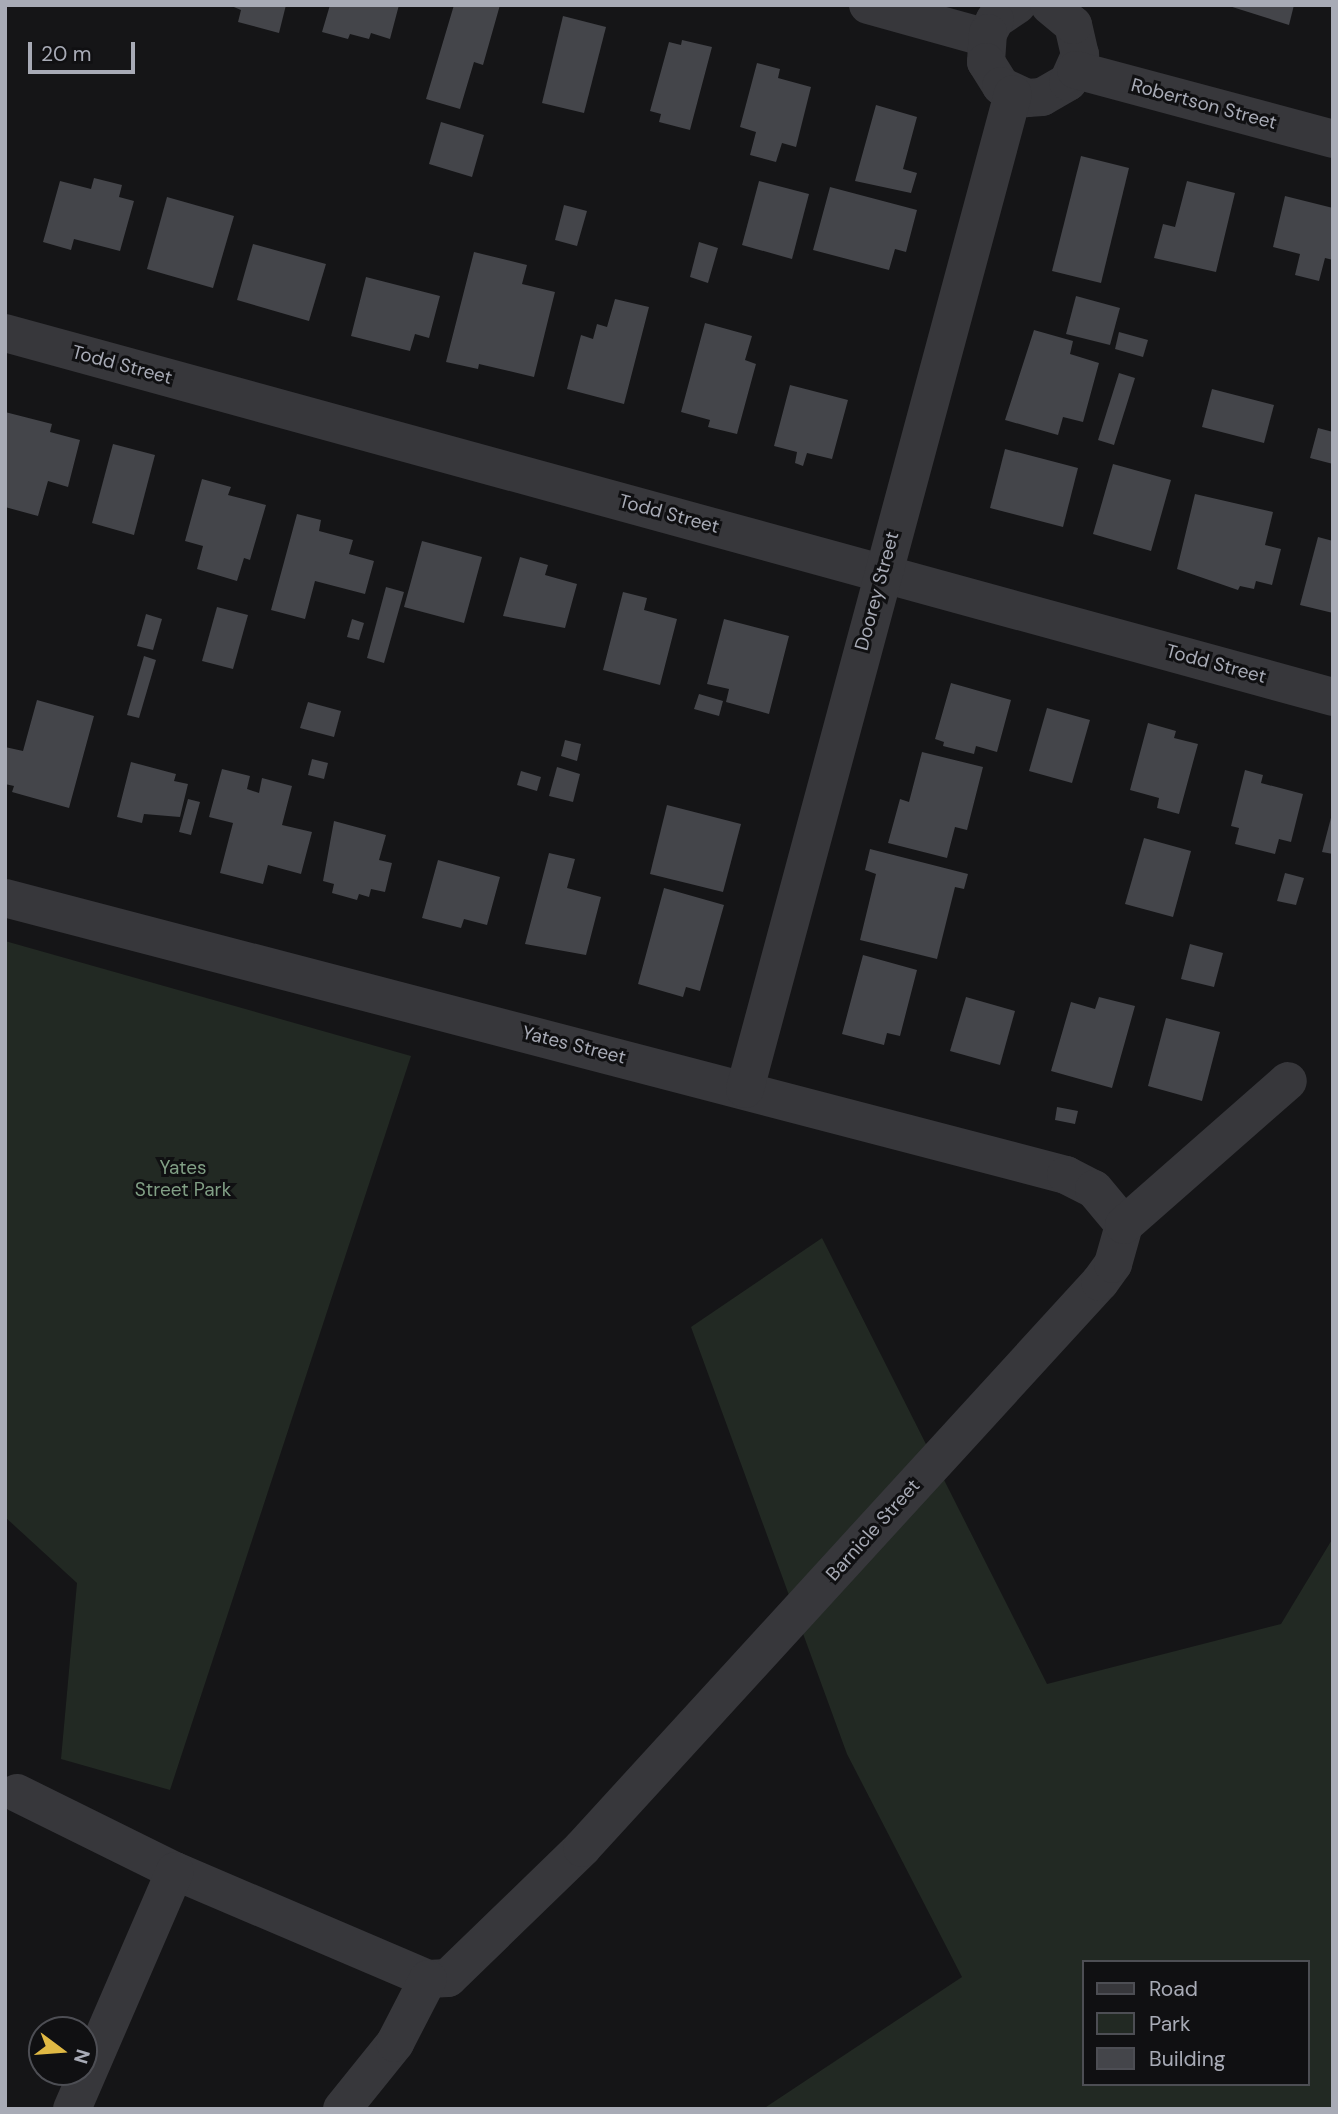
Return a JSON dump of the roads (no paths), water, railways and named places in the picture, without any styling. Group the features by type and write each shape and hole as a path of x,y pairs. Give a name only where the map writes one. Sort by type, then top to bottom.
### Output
{"street":[{"path":"868,5 987,38"},
{"path":"1017,5 995,20 987,38 986,62 992,75 1013,94 1042,97 1068,82 1076,70 1080,55 1076,32 1062,13 1049,5"},
{"name":"Robertson Street","path":"1076,70 1333,139"},
{"name":"Doorey Street","path":"745,1089 882,572 1013,94"},
{"name":"Todd Street","path":"5,333 1333,697"},
{"name":"Yates Street","path":"5,898 745,1089 1066,1175 1094,1189 1124,1225"},
{"path":"1124,1225 1289,1081"},
{"name":"Barnicle Street","path":"342,2109 395,2043 438,1979 582,1848 1100,1282 1114,1264 1124,1225"},
{"path":"17,1793 175,1871 438,1979"},
{"path":"72,2109 175,1871"}],"park label":[{"name":"Yates Street Park","path":"183,1179"}]}
